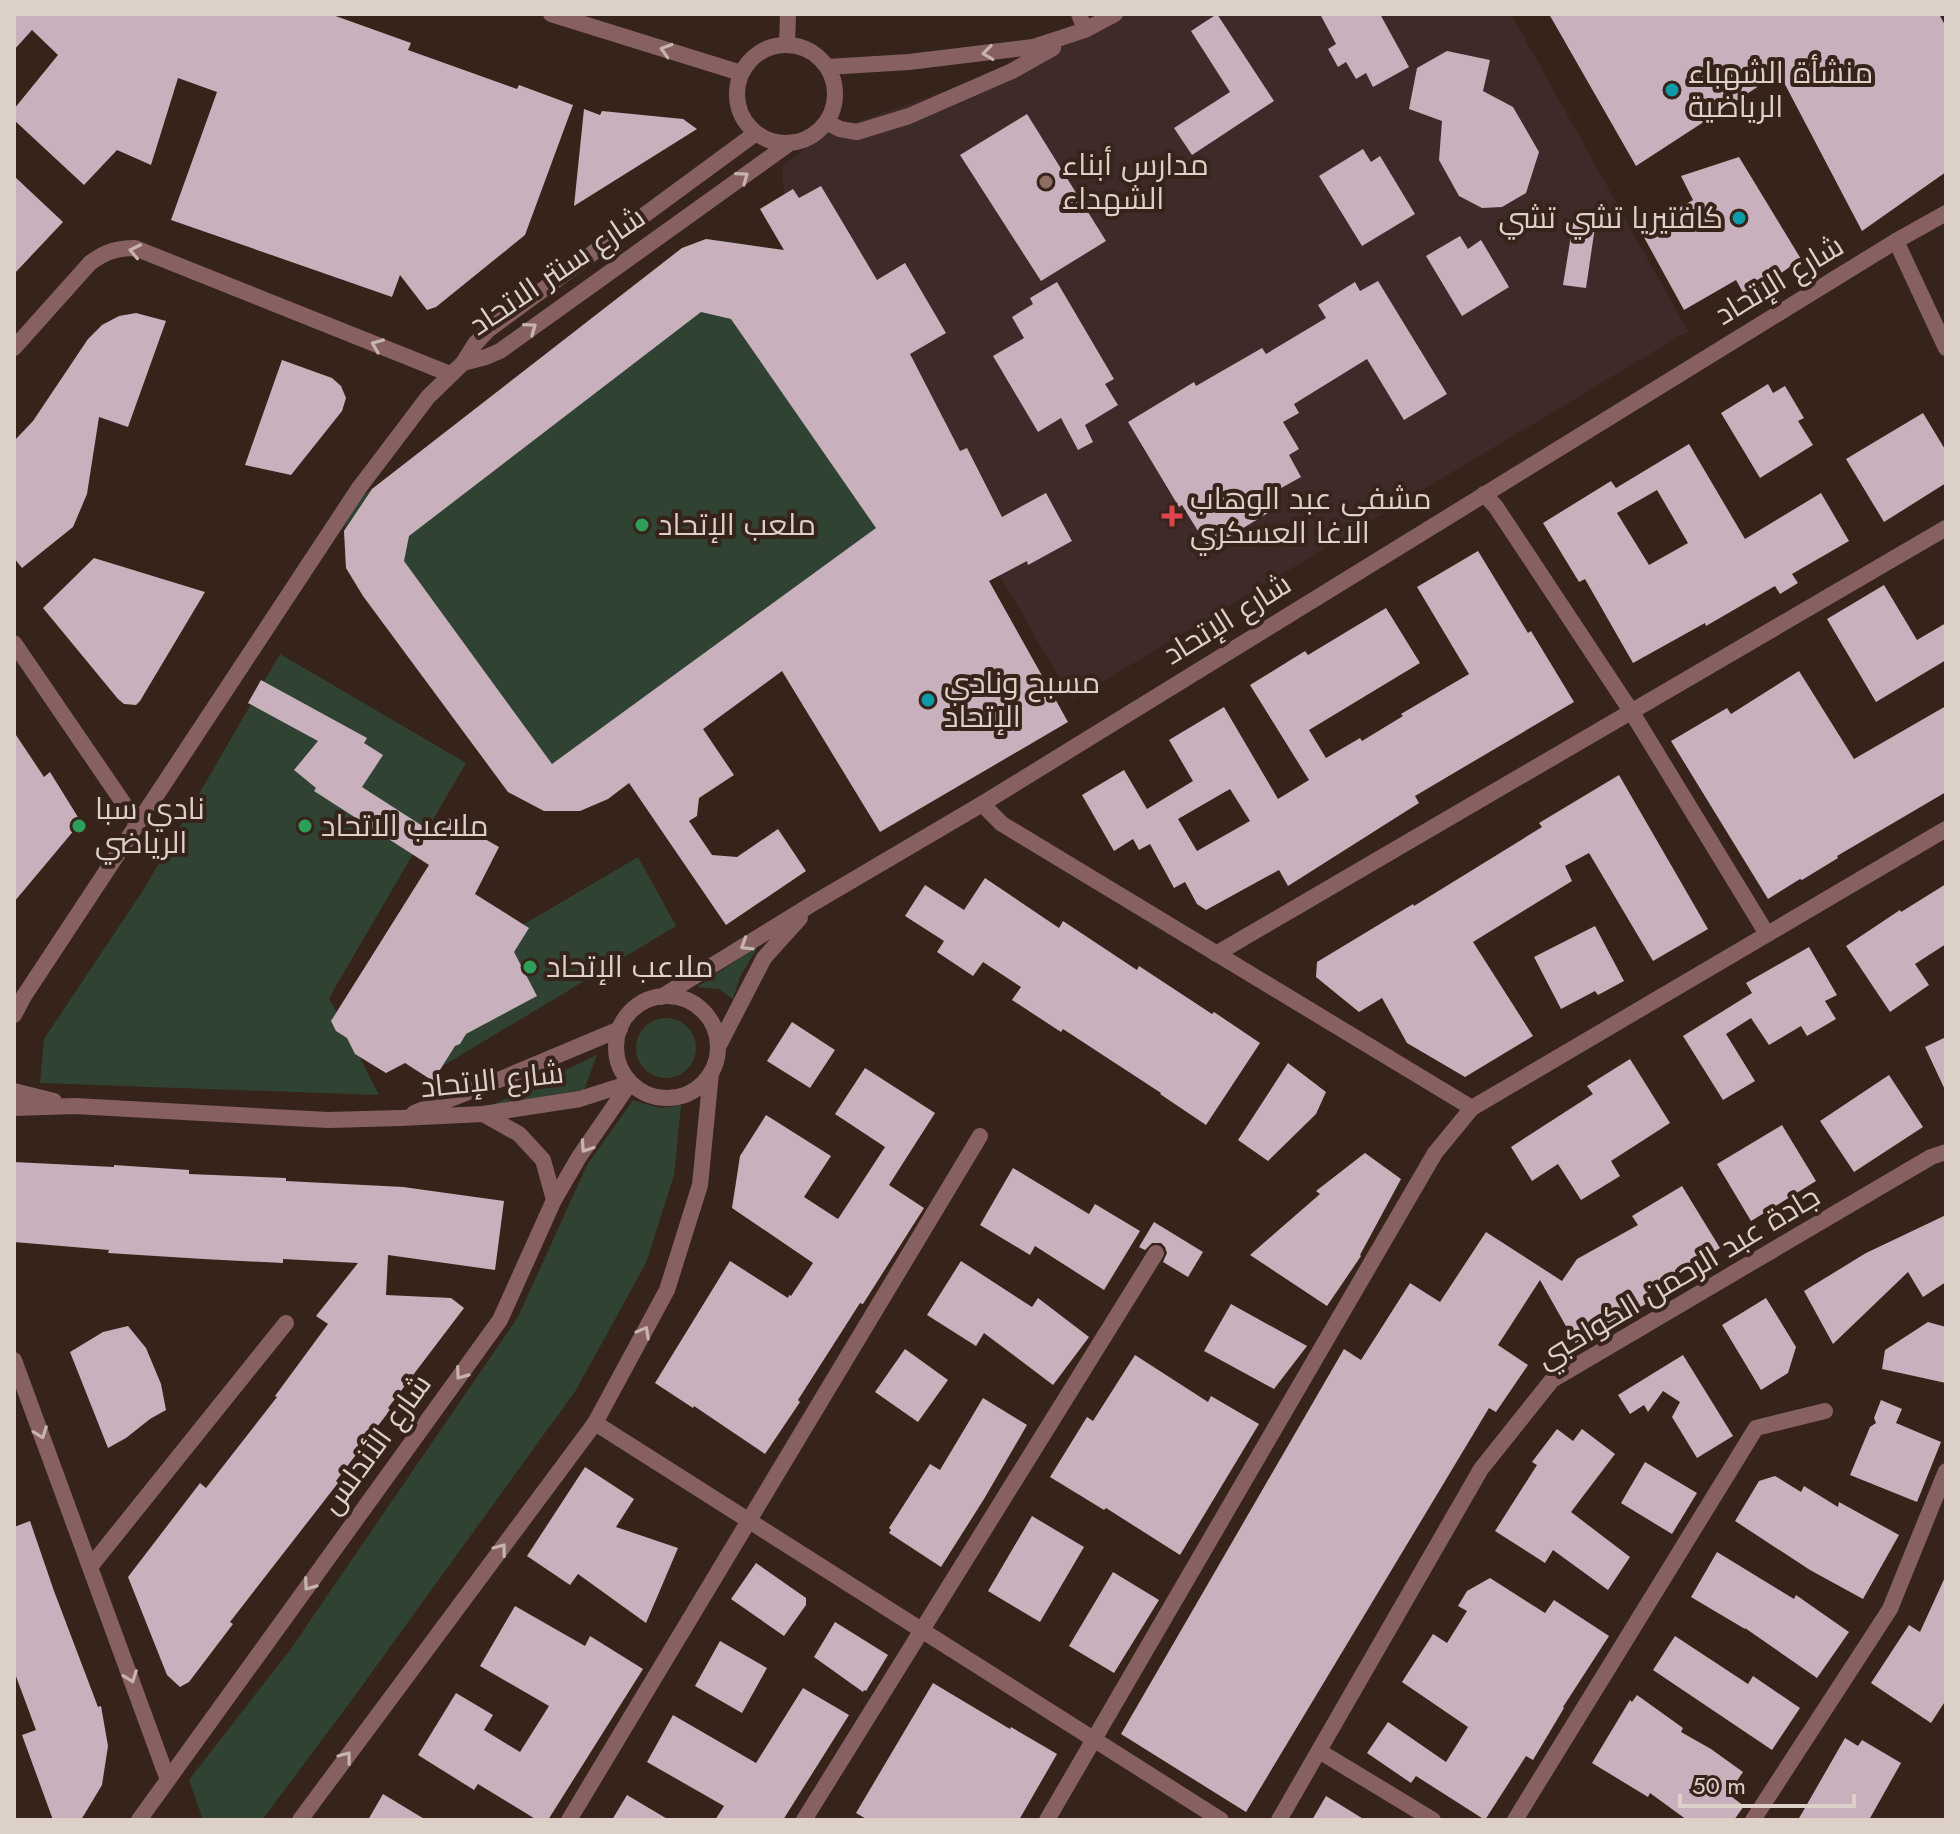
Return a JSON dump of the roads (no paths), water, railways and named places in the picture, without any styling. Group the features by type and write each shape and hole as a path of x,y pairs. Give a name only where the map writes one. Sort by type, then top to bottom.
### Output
{"street":[{"path":"551,14 741,73"},
{"path":"787,44 788,14"},
{"path":"1078,33 1079,14"},
{"path":"826,122 857,132 909,116 1012,71 1115,14"},
{"path":"827,67 1003,52 1033,47 1078,33"},
{"path":"787,44 803,47 817,55 833,80 835,95 833,109 816,133 804,140 778,143 756,133 746,124 736,99 737,85 749,61 760,51 787,44"},
{"name":"شارع سنتر الاتحاد","path":"463,363 488,330 756,133"},
{"name":"شارع سنتر الاتحاد","path":"463,363 500,351 790,143"},
{"name":"شارع الإتحاد","path":"661,997 982,804 1946,213"},
{"path":"1896,241 1946,348"},
{"path":"14,348 90,263 103,253 118,248 135,248 450,374"},
{"path":"14,1015 19,1000 359,488 428,397 463,363"},
{"path":"1484,494 1496,507 1631,711 1767,934"},
{"path":"1216,954 1946,528"},
{"path":"14,643 137,823"},
{"path":"982,804 1002,824 1472,1108"},
{"path":"1047,1820 1435,1153 1472,1108 1946,829"},
{"path":"718,1047 764,958 812,904"},
{"path":"300,1820 595,1423 667,1290 700,1185 711,1073 718,1047 708,1017 697,1006 683,999 668,996 652,999 637,1006 625,1019 618,1034 616,1052 620,1068 630,1083 643,1092 657,1098 688,1094 711,1073"},
{"name":"شارع الإتحاد","path":"401,1118 620,1029"},
{"name":"شارع الإتحاد","path":"401,1118 483,1114 580,1099 630,1083"},
{"name":"شارع الأندلس","path":"139,1820 500,1320 554,1200 579,1157 630,1083"},
{"path":"14,1091 75,1106"},
{"path":"14,1108 75,1106 328,1120 401,1118"},
{"path":"483,1114 519,1134 543,1160 554,1200"},
{"path":"569,1820 980,1136"},
{"name":"جادة عبد الرحمن الكواكبي","path":"1279,1820 1481,1469 1552,1380 1931,1157 1946,1152"},
{"path":"804,1820 1156,1253"},
{"path":"90,1567 286,1323"},
{"path":"14,1360 168,1780"},
{"path":"1515,1820 1756,1428 1825,1411"},
{"path":"595,1423 1221,1820"},
{"path":"1753,1820 1890,1609 1946,1471"},
{"path":"1319,1751 1433,1820"}],"place":[{"name":"منشأة الشهباء الرياضية","path":"1672,90"},
{"name":"مدارس أبناء الشهداء","path":"1046,182"},
{"name":"كافتيريا تشي تشي","path":"1739,218"},
{"name":"مشفى عبد الوهاب الاغا العسكري","path":"1172,516"},
{"name":"ملعب الإتحاد","path":"642,525"},
{"name":"مسبح ونادي الإتحاد","path":"928,700"},
{"name":"نادي سبا الرياضي","path":"79,826"},
{"name":"ملاعب الاتحاد","path":"305,826"},
{"name":"ملاعب الإتحاد","path":"530,967"}]}
